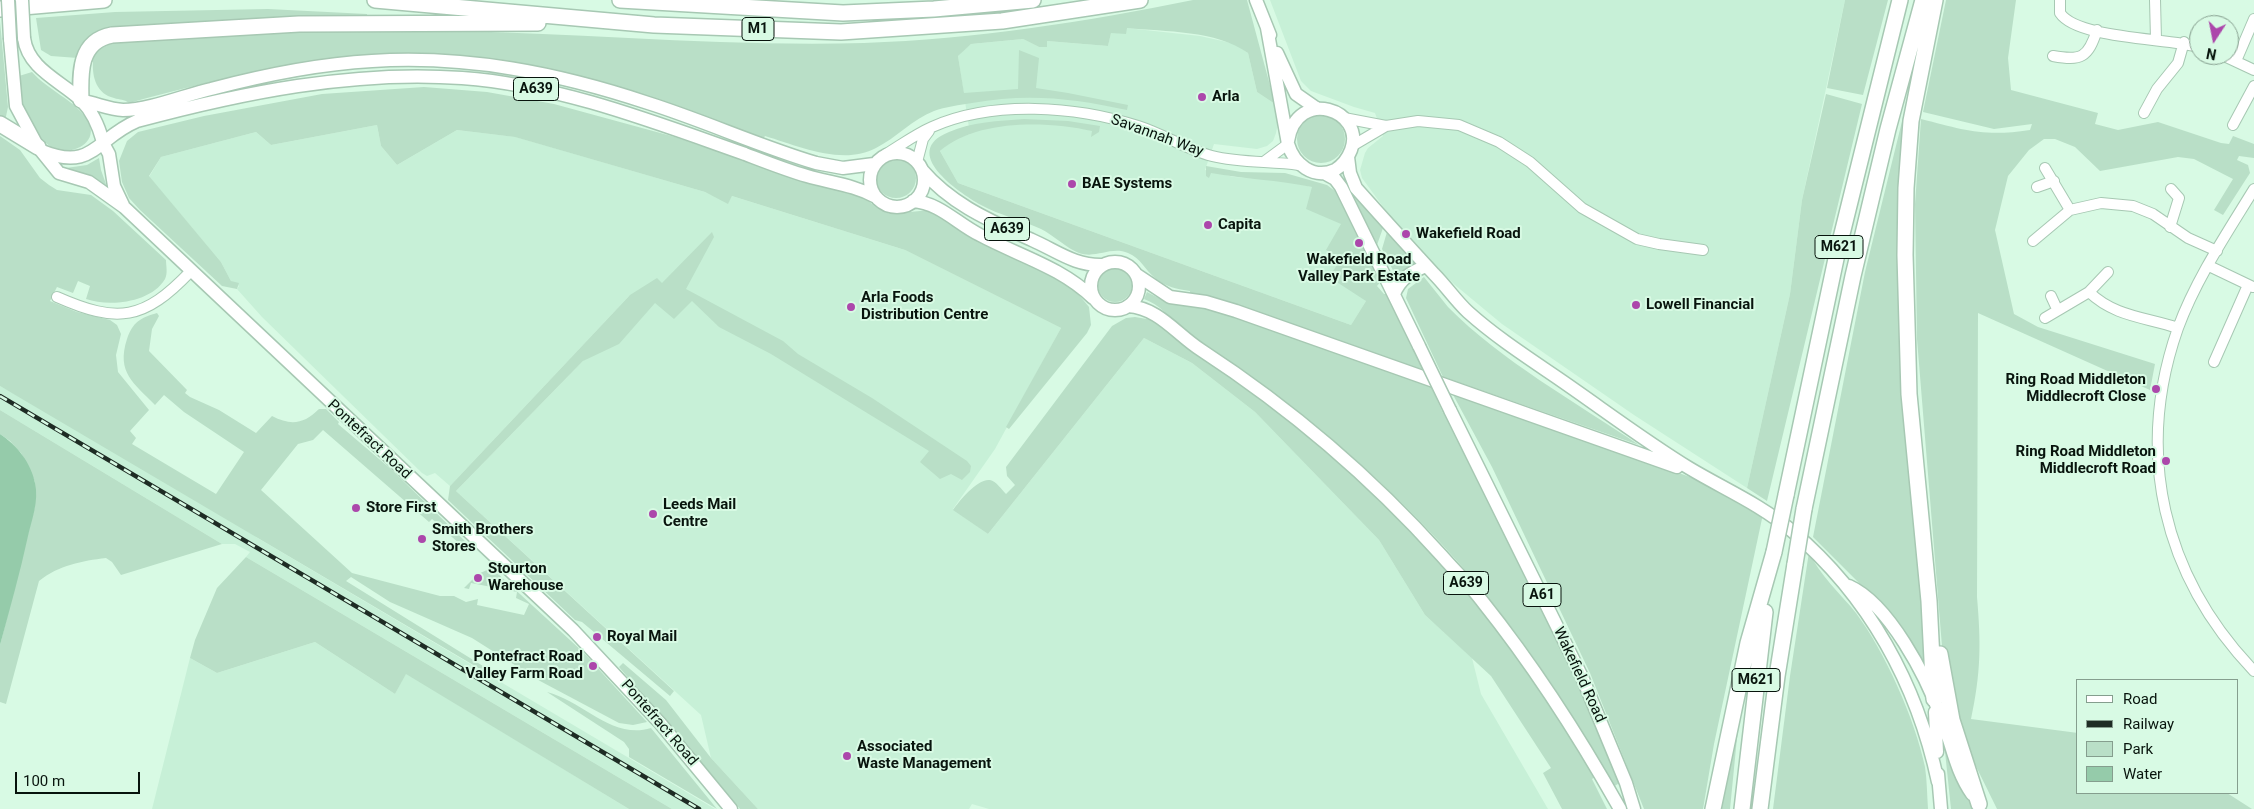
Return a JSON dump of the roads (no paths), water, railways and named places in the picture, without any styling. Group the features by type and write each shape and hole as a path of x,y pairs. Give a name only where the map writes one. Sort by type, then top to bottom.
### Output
{"highway":[{"path":"0,9 104,0"},
{"name":"M1","path":"375,0 654,26 841,32 1002,21 1140,0"},
{"name":"M1","path":"620,0 842,13 934,9 1033,0"},
{"name":"M1","path":"638,0 657,3"},
{"name":"M621","path":"1742,809 1762,632 1774,552 1837,254 1900,0"},
{"name":"M621","path":"1760,809 1777,676 1804,509 1853,276 1888,129 1923,0"},
{"path":"1934,700 1929,601 1910,394 1905,255 1906,188 1911,121 1935,0"},
{"path":"81,101 82,60 87,49 101,38 121,33 299,24 482,22 654,26"},
{"path":"0,124 40,149"},
{"name":"M621","path":"1713,809 1748,643 1774,552"},
{"path":"1929,601 1935,622 1943,679 1952,720 1980,806"}],"main road":[{"name":"Pontefract Road","path":"8,0 16,106 40,149 60,173 89,182 124,208 573,630 613,670 660,723 731,809"},
{"path":"22,0 24,38 27,50 37,65 81,101"},
{"path":"1256,0 1296,94 1316,108 1330,110 1344,118 1352,131 1350,173 1356,188 1467,312 1518,351 1656,448 1705,478 1747,499 1791,530 1843,584 1874,623 1899,666 1920,716 1938,782"},
{"path":"1267,28 1288,143 1291,154 1299,165"},
{"name":"A639","path":"81,101 114,109 132,109 222,86 318,67 370,61 444,59 514,67 583,83 649,103 823,165 843,168 874,164"},
{"name":"A639","path":"103,142 118,130 137,121 270,92 359,80 410,76 462,78 522,86 592,103 665,126 806,176 856,188 876,197"},
{"name":"Pontefract Road","path":"81,101 100,128 103,142 109,154 114,186 124,208"},
{"path":"1288,143 1290,129 1296,119 1305,112 1316,108"},
{"path":"40,149 55,157 76,158 91,153 103,142"},
{"path":"1324,173 1342,165 1350,152"},
{"path":"902,153 920,166 924,182 920,193 913,201 898,206 889,206 876,197 870,184 871,170 874,164 886,154 902,153"},
{"name":"Wakefield Road","path":"1299,165 1311,171 1324,173 1335,179 1341,187 1582,677 1626,783 1634,809"},
{"name":"A639","path":"920,166 936,187 982,217 1072,261 1089,265 1103,264"},
{"name":"A639","path":"913,201 932,204 940,208 978,234 1066,276 1093,298"},
{"path":"1137,275 1138,292 1128,306 1122,310 1107,309 1093,298 1091,283 1097,269 1103,264 1118,262 1132,269 1137,275 1170,296 1206,302 1236,311 1705,478"},
{"path":"1394,294 1398,284 1406,277 1426,266"},
{"name":"A639","path":"1128,306 1141,307 1155,314 1190,343 1267,395 1328,445 1407,518 1482,600 1530,665 1592,758 1620,809"},
{"path":"1843,584 1860,591 1889,621 1934,700 1954,760 1965,784 1980,806"},
{"path":"1934,700 1941,809"}],"street":[{"path":"2060,0 2060,13 2063,18 2070,22 2130,39 2156,39 2189,44"},
{"path":"2155,0 2156,39"},
{"path":"2239,54 2254,22"},
{"path":"2053,56 2077,59 2084,56 2092,43 2096,30"},
{"path":"2144,113 2158,89 2178,63 2184,42"},
{"path":"2239,62 2254,70"},
{"path":"2233,125 2254,86"},
{"name":"Savannah Way","path":"886,154 931,128 969,116 1009,110 1061,110 1124,122 1212,156 1237,161 1265,161 1299,165"},
{"path":"1344,118 1386,126 1418,121 1460,125 1499,142 1530,162 1582,208 1637,239 1703,250"},
{"path":"1350,152 1386,126"},
{"path":"920,166 923,139 931,128"},
{"path":"1265,161 1288,143"},
{"path":"2045,168 2070,210"},
{"path":"2037,187 2054,181"},
{"path":"2254,188 2217,250 2178,328 2160,401 2157,431 2160,492 2167,524 2181,562 2214,624 2254,671"},
{"path":"2170,189 2183,196 2170,227"},
{"path":"2033,241 2070,210 2101,203 2133,206 2153,214 2188,238 2217,250"},
{"path":"2209,266 2251,286 2214,362"},
{"path":"58,297 98,312 127,313 150,306 167,295 190,272"},
{"path":"2045,318 2089,292 2108,272"},
{"path":"2089,292 2101,304 2127,316 2158,321 2178,328"},
{"path":"2051,296 2057,310"}],"water":[{"path":"0,434 12,443 27,462 35,483 36,496 22,563 0,645"}],"railway":[{"path":"0,396 699,809"}],"place":[{"name":"Arla","path":"1202,97"},
{"name":"BAE Systems","path":"1072,184"},
{"name":"Capita","path":"1208,225"},
{"name":"Wakefield Road","path":"1406,234"},
{"name":"Wakefield Road Valley Park Estate","path":"1359,243"},
{"name":"Lowell Financial","path":"1636,305"},
{"name":"Arla Foods Distribution Centre","path":"851,307"},
{"name":"Ring Road Middleton Middlecroft Close","path":"2156,389"},
{"name":"Ring Road Middleton Middlecroft Road","path":"2166,461"},
{"name":"Store First","path":"356,508"},
{"name":"Leeds Mail Centre","path":"653,514"},
{"name":"Smith Brothers Stores","path":"422,539"},
{"name":"Stourton Warehouse","path":"478,578"},
{"name":"Royal Mail","path":"597,637"},
{"name":"Pontefract Road Valley Farm Road","path":"593,666"},
{"name":"Associated Waste Management","path":"847,756"}]}
